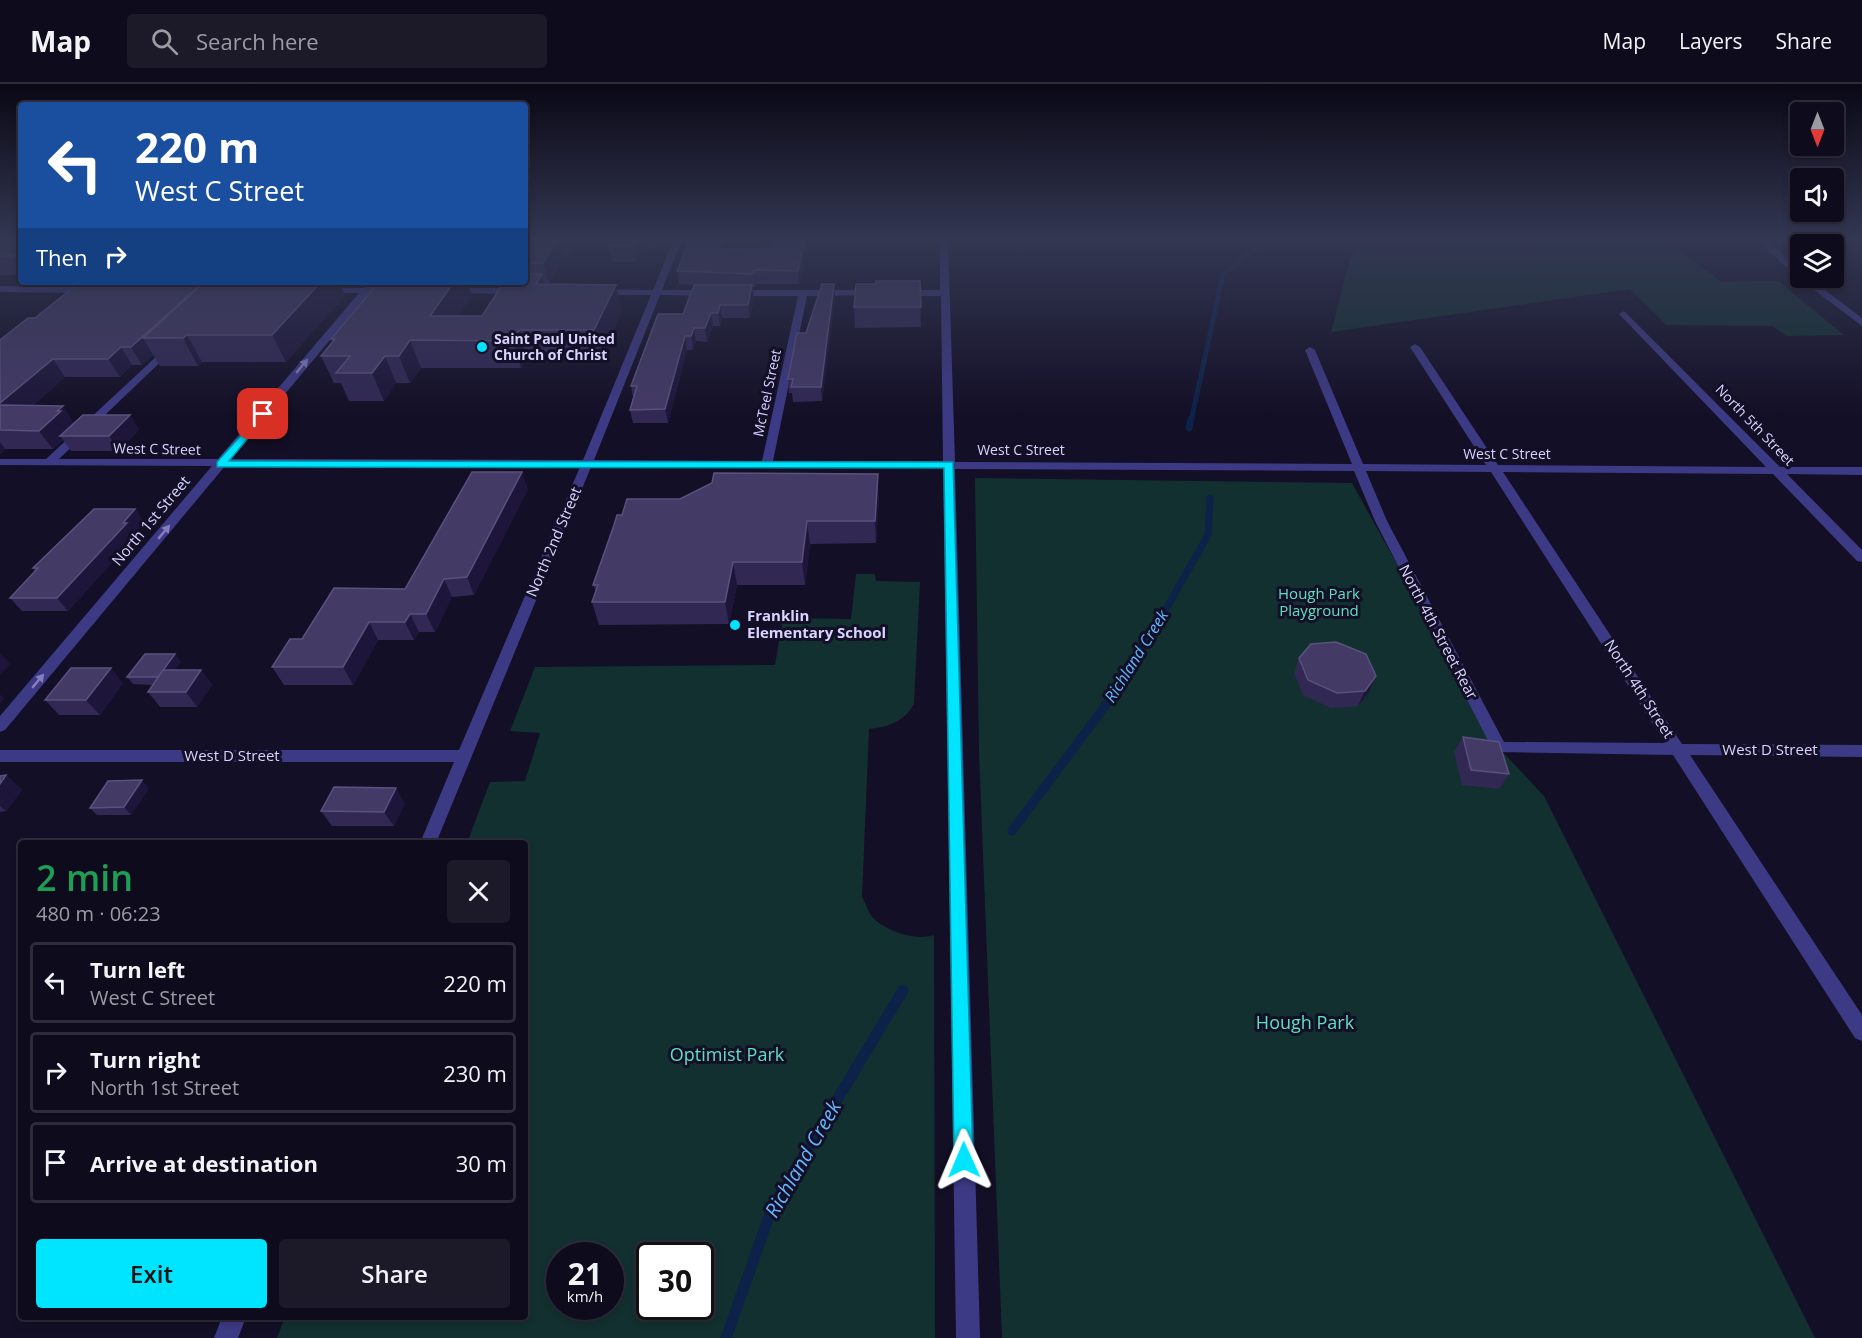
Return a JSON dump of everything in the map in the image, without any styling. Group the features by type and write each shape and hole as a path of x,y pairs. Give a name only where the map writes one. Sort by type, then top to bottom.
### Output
{"street":[{"name":"North 1st Street","path":"0,726 359,298"},
{"name":"North 2nd Street","path":"429,840 587,464 653,298"},
{"name":"McTeel Street","path":"768,465 802,298"},
{"path":"945,298 968,1338"},
{"path":"1829,298 1862,323"},
{"name":"North 5th Street","path":"1624,314 1862,558"},
{"path":"48,463 182,336"},
{"name":"North 4th Street","path":"1415,347 1497,469 1862,1032"},
{"name":"North 4th Street Rear","path":"1310,350 1381,521 1499,748 1678,750"},
{"name":"West C Street","path":"0,462 220,465 949,465 1862,471"},
{"name":"West D Street","path":"1678,750 1862,751"},
{"name":"West D Street","path":"0,756 463,756"},
{"path":"226,1338 233,1320"}],"green space":[{"path":"1340,298 1571,298 1331,332"},
{"path":"1639,298 1798,298 1844,335 1786,336 1773,326 1666,325"},
{"name":"Hough Park","path":"975,478 1352,483 1499,748 1544,796 1815,1338 1002,1338 979,752"},
{"name":"Optimist Park","path":"856,574 875,574 876,581 920,582 914,704 895,722 869,729 862,897 872,917 887,928 911,936 934,935 935,1338 277,1338 284,1320 528,1320 528,840 468,840 490,782 525,781 540,733 510,731 535,667 775,665 783,618 851,619"}],"building":[{"path":"61,298 186,298 131,347 121,347 108,359 53,359 0,403 0,340 28,318 35,318"},
{"path":"188,298 307,298 272,335 187,335 183,338 143,338"},
{"path":"366,298 443,298 430,316 482,316 494,298 610,298 594,330 519,330 513,341 410,340 399,356 385,356 372,373 336,373 350,356 321,356 335,339 331,339"},
{"path":"689,298 749,298 748,305 720,305 718,313 711,313 705,328 694,328 691,336 685,336 665,409 630,410 637,386 631,386 658,314 683,314"},
{"path":"818,298 832,298 821,387 791,387 793,379 788,379 797,333 806,333"},
{"path":"855,298 921,298 921,307 854,307"},
{"path":"0,405 63,406 57,411 61,411 39,431 0,430"},
{"path":"83,415 130,415 109,436 60,436"},
{"path":"472,472 522,472 467,577 444,579 426,614 410,614 405,622 369,622 343,667 272,667 290,639 302,639 334,588 405,589"},
{"path":"714,473 878,474 875,521 807,521 802,562 733,562 725,602 592,602 598,585 593,585 617,515 622,515 627,499 680,499 712,483"},
{"path":"94,509 135,509 123,523 127,523 57,598 10,598 38,568 33,568"},
{"path":"1336,642 1366,654 1376,676 1365,691 1337,693 1308,680 1299,658 1311,644"},
{"path":"145,654 175,654 158,677 127,677"},
{"path":"71,668 111,668 86,700 45,700"},
{"path":"163,670 201,670 186,692 148,692"},
{"path":"1463,737 1499,742 1509,774 1471,770"},
{"path":"6,775 0,784 0,776"},
{"path":"142,780 124,807 90,808 108,781"},
{"path":"334,787 396,788 384,812 321,811"}],"waterway":[{"name":"Richland Creek","path":"1191,421 1218,298"},
{"name":"Richland Creek","path":"1189,428 1191,419"},
{"name":"Richland Creek","path":"1141,653 1208,535 1210,498"},
{"name":"Richland Creek","path":"1012,831 1129,674 1142,652"},
{"name":"Richland Creek","path":"726,1338 772,1208 903,990"}],"place":[{"name":"Saint Paul United Church of Christ","path":"482,347"},
{"name":"Franklin Elementary School","path":"735,625"}],"route":[{"path":"263,414 220,465 949,465 964,1160"}],"park label":[{"name":"Hough Park Playground","path":"1319,602"}]}
